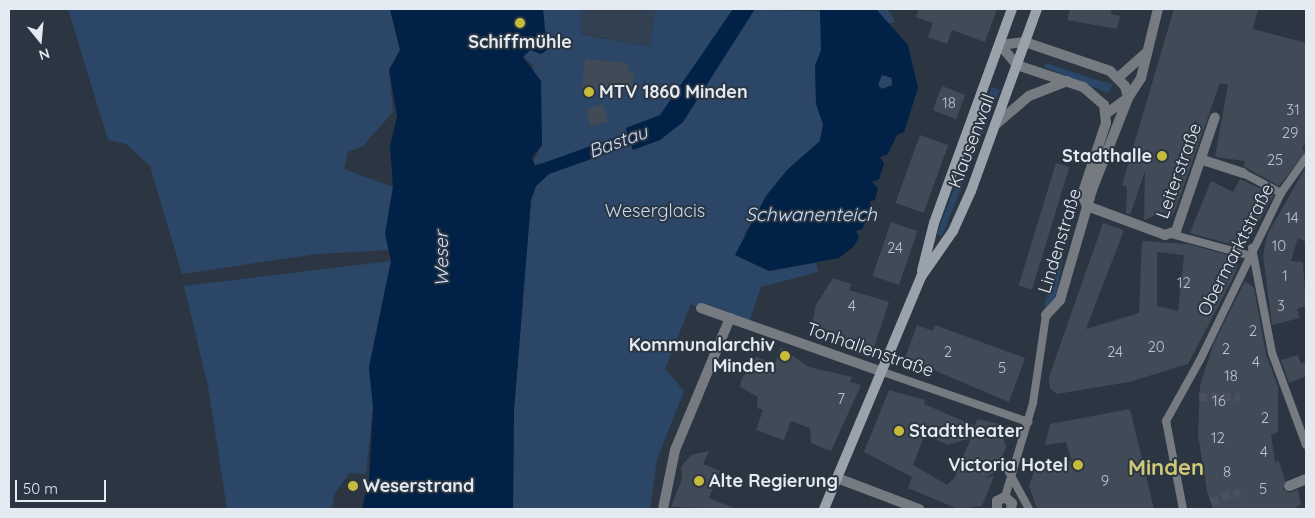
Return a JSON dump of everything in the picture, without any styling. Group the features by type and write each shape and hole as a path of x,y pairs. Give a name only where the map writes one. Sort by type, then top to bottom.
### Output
{"main road":[{"name":"Klausenwall","path":"824,509 880,371 921,277 934,223 1012,9"},
{"name":"Klausenwall","path":"921,277 953,231 995,125 1037,9"}],"street":[{"name":"Lindenstraße","path":"1005,497 1010,472 1028,422 1046,314 1060,300 1087,206 1128,98 1141,78 1158,9"},
{"path":"1000,44 1025,42 1119,76 1128,98"},
{"path":"1000,44 1017,64 1067,81 1096,95 1107,113"},
{"name":"Lindenstraße","path":"1119,76 1139,62 1147,51"},
{"path":"995,125 1029,96 1067,81"},
{"name":"Lindenstraße","path":"1087,206 1082,195 1107,113 1128,98"},
{"name":"Leiterstraße","path":"1171,234 1180,225 1203,160 1215,116"},
{"name":"Obermarktstraße","path":"1183,509 1166,421 1200,360 1250,252 1281,193 1306,158"},
{"path":"1203,160 1243,173 1281,193"},
{"name":"Leiterstraße","path":"1087,206 1171,234 1250,252"},
{"path":"1250,252 1272,352 1306,445"},
{"name":"Tonhallenstraße","path":"702,308 1028,422"},
{"path":"663,509 675,450 730,318"},
{"path":"1010,472 1029,509"},
{"path":"837,478 919,509"},
{"path":"1289,486 1306,479"},
{"path":"997,509 997,501 1005,497 1012,503 1011,509"}],"shaded area":[{"name":"Schiffmühle","path":"582,9 655,9 650,47 581,33"}],"green space":[{"path":"68,9 390,9 400,50 389,70 393,112 363,146 348,152 344,169 393,187 385,234 390,250 317,254 182,274 150,166 126,144 108,140"},
{"name":"Weserglacis","path":"543,9 582,9 581,34 650,47 655,9 821,11 821,51 815,67 816,104 823,124 820,141 787,170 744,234 769,271 816,263 818,272 761,287 748,325 691,304 665,369 684,391 657,459 650,509 513,509 514,410 531,200 536,186 549,174 546,163 532,164 542,145 533,65 523,57 530,49 547,50"},
{"path":"876,9 888,9 895,22 887,24"},
{"path":"1046,63 1113,84 1108,93 1044,67"},
{"path":"882,75 888,75 892,82 888,89 882,89 878,85 878,79"},
{"path":"992,87 1000,90 942,236 937,234"},
{"path":"1066,244 1054,304 1045,308 1045,303"},
{"path":"391,261 369,367 373,407 366,474 349,473 335,493 332,509 227,509 208,386 184,286"}],"water":[{"path":"390,9 543,9 547,50 541,54 530,50 523,57 541,81 542,145 532,158 535,166 627,133 626,128 660,115 733,9 755,9 683,122 660,140 633,150 631,145 549,174 536,186 531,200 514,410 513,509 362,509 369,479 373,407 369,367 391,261 385,234 393,187 390,146 397,116 389,70 400,50"},
{"name":"Schwanenteich","path":"820,9 876,9 908,45 918,88 904,132 897,135 888,154 880,157 884,164 879,179 872,182 878,188 875,200 869,202 873,208 862,229 856,231 859,238 853,247 839,258 769,271 735,255 766,196 787,170 820,141 823,124 816,104 815,66 821,50","holes":["882,75 892,78 892,85 882,89 878,85"]}],"building":[{"path":"919,9 997,9 985,42 952,30 947,44 928,37 933,23 916,17"},
{"path":"1070,9 1112,9 1111,14 1120,16 1117,29 1067,20"},
{"path":"1174,9 1258,9 1253,29 1306,43 1306,141 1302,149 1306,152 1279,186 1243,166 1245,161 1215,157 1228,85 1220,83 1176,208 1171,217 1164,212 1144,220 1145,171 1130,215 1126,213 1127,187 1122,185"},
{"path":"585,59 628,63 627,71 634,72 632,88 608,86 607,93 582,90"},
{"path":"942,86 965,95 956,119 933,110"},
{"path":"603,104 608,121 591,126 586,109"},
{"path":"920,135 948,145 924,213 895,203"},
{"path":"1056,163 1069,167 1032,290 1019,285"},
{"path":"1306,167 1306,242 1298,238 1291,261 1303,262 1306,306 1297,309 1300,318 1272,325 1263,256 1267,235"},
{"path":"1240,179 1274,195 1244,248 1190,233 1211,181 1233,192"},
{"path":"891,222 917,231 899,285 872,276"},
{"path":"1103,223 1124,230 1086,329 1139,313 1142,241 1188,244 1239,258 1235,274 1188,364 1129,382 1057,394 1050,388 1049,377","holes":["1157,252 1184,255 1178,311 1157,306"]},
{"path":"833,278 851,284 849,290 889,302 874,347 811,329 816,305"},
{"path":"1245,281 1254,288 1266,354 1278,387 1278,432 1271,435 1275,462 1279,461 1285,481 1283,489 1289,493 1298,490 1301,504 1295,509 1213,509 1207,491 1198,435 1200,385 1214,343"},
{"path":"917,325 933,331 935,325 1025,358 1009,402 905,358"},
{"name":"Kommunalarchiv Minden","path":"781,348 809,367 852,377 850,382 861,385 831,451 811,443 810,428 791,421 784,440 756,430 763,410 757,408 758,397 740,387 742,379 756,357 775,364"},
{"path":"1298,355 1301,364 1306,361 1306,376 1289,383 1281,360"},
{"path":"889,390 925,400 924,404 975,426 977,419 999,424 1006,447 996,472 985,478 994,476 982,506 958,509 908,488 912,477 864,452","holes":["925,434 948,445 971,438 955,477 947,485 913,465"]},
{"path":"1130,409 1154,509 1037,509 1029,486 1035,468 1072,461 1066,442 1045,445 1050,424"},
{"name":"Alte Regierung","path":"709,451 703,464 720,471 709,498 736,509 671,507 682,479 681,467 691,455"}],"tunnel":[{"path":"1199,397 1240,397"},
{"path":"1211,502 1240,492"}],"place":[{"name":"Schiffmühle","path":"520,23"},
{"name":"MTV 1860 Minden","path":"589,92"},
{"name":"Stadthalle","path":"1162,156"},
{"name":"Kommunalarchiv Minden","path":"785,356"},
{"name":"Stadttheater","path":"899,431"},
{"name":"Victoria Hotel","path":"1078,465"},
{"name":"Alte Regierung","path":"699,481"},
{"name":"Weserstrand","path":"353,486"}],"district":[{"name":"Minden","path":"1166,468"}],"water label":[{"name":"Bastau","path":"618,142"},
{"name":"Weser","path":"442,259"}]}
